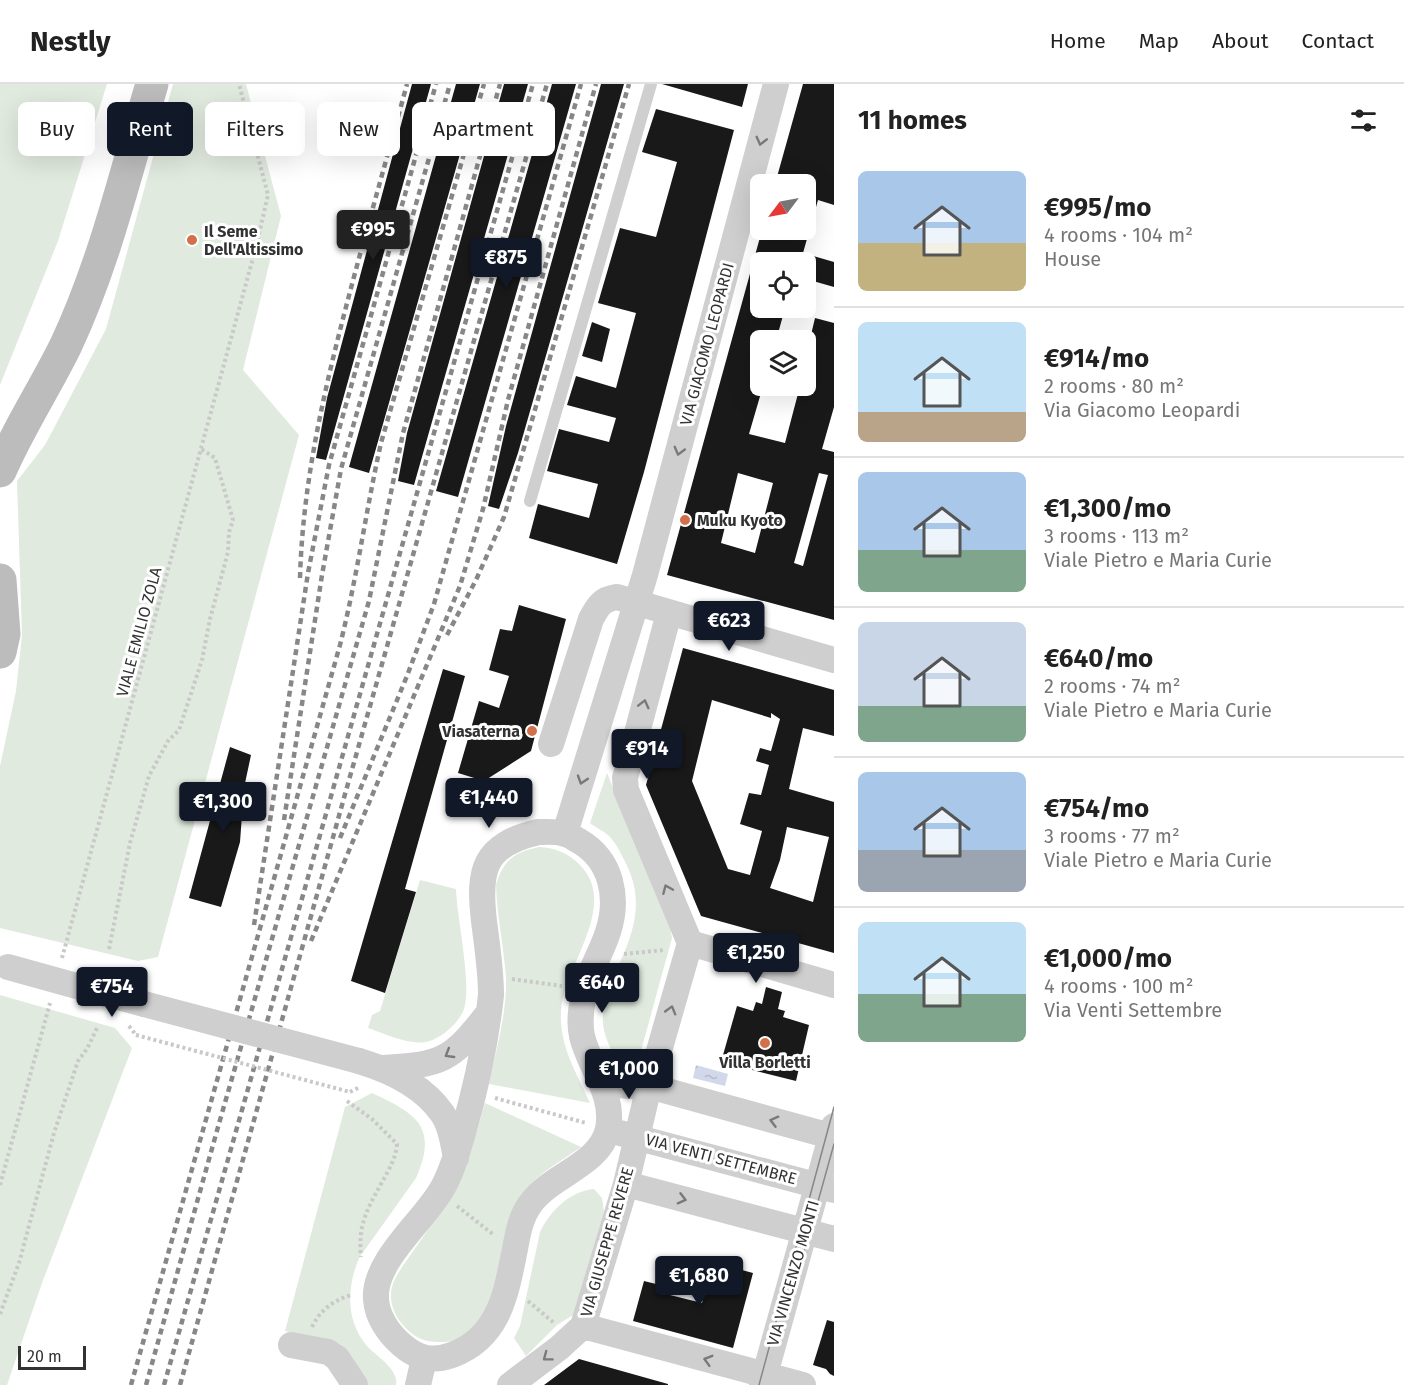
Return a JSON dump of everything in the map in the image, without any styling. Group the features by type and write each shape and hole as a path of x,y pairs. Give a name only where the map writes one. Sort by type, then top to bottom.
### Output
{"street":[{"path":"0,471 7,450 66,345 101,256 152,84"},
{"name":"VIA GIACOMO LEOPARDI","path":"565,833 652,552 776,84"},
{"path":"0,580 4,634 0,652"},
{"path":"551,744 591,619 598,605 607,598 617,597 834,660"},
{"path":"637,1137 680,946 626,790 625,778 669,613"},
{"path":"538,832 565,833 587,846 599,858 608,872 614,892 614,909 608,932 584,991 580,1013 581,1035 607,1097 597,1127 596,1151 540,1192 530,1203 519,1228 506,1292 500,1310 488,1330 456,1354 441,1359 424,1359 408,1350 387,1329 376,1301 376,1286 390,1258 441,1192 456,1158 474,1093 489,1012 491,978 481,884 486,866 506,843 538,832"},
{"path":"680,946 834,985"},
{"path":"4,966 371,1065 413,1086 442,1113 451,1132 456,1158"},
{"path":"371,1065 412,1066 428,1063 453,1053 468,1039 489,1012"},
{"path":"599,1076 609,1084 649,1086 833,1133"},
{"name":"VIA VENTI SETTEMBRE","path":"597,1127 826,1188"},
{"name":"VIA VINCENZO MONTI","path":"764,1380 805,1231 826,1188 833,1133"},
{"name":"VIA GIUSEPPE REVERE","path":"510,1385 559,1348 583,1326 626,1184 637,1137"},
{"path":"626,1184 834,1239"},
{"path":"583,1326 764,1380 803,1385"},
{"path":"300,1340 337,1358 355,1385"},
{"path":"418,1385 424,1359"}],"lane":[{"path":"530,501 651,84"}],"path":[{"name":"VIALE EMILIO ZOLA","path":"60,966 256,248 268,195 239,84"},
{"path":"109,950 130,843 149,776 168,741 179,730 202,660 210,619 228,552 229,532 233,520 215,458 201,449"},
{"path":"620,954 680,946"},
{"path":"506,979 566,986"},
{"path":"0,1185 50,1001"},
{"path":"0,1314 19,1263 54,1133 78,1061 87,1049 98,1026"},
{"path":"136,1035 350,1092"},
{"path":"489,1096 597,1127"},
{"path":"347,1101 372,1119 397,1144 392,1164 365,1214 359,1236 361,1258"},
{"path":"448,1200 495,1235"},
{"path":"300,1340 325,1308 351,1295"},
{"path":"526,1300 557,1325"}],"shaded area":[{"path":"0,84 107,84 95,122 95,102 18,102 18,156 85,156 58,241 0,385"},
{"path":"173,84 246,84 251,102 205,102 205,156 265,156 281,216 243,370 299,435 158,957 138,961 0,928 0,766 16,691 22,635 17,481 45,445 106,329 153,156 193,156 193,102 168,102"},
{"path":"607,773 670,927 672,938 636,1069 619,1066 607,1041 603,1021 604,1004 633,928 636,907 631,876 615,843 590,823"},
{"path":"539,847 556,850 571,857 591,881 594,899 592,917 570,975 561,1012 566,1048 590,1103 489,1084 506,991 496,885 502,869 511,858"},
{"path":"420,880 456,889 466,998 464,1009 449,1030 438,1038 419,1043 368,1028 372,1015 380,1011"},
{"path":"0,995 115,1028 132,1048 42,1283 7,1385 0,1385"},
{"path":"372,1093 400,1107 419,1123 424,1134 425,1146 416,1178 359,1258 350,1292 352,1314 360,1336 367,1346 391,1368 396,1385 367,1385 340,1344 285,1331 345,1107"},
{"path":"485,1103 581,1147 539,1176 519,1198 511,1214 487,1305 477,1324 463,1337 443,1342 425,1340 410,1332 397,1316 391,1302 392,1286 454,1188 472,1149"},
{"path":"594,1189 602,1198 604,1212 573,1315 557,1325 526,1356 514,1338 520,1326 540,1232 549,1217 562,1203 577,1194"}],"water":[{"path":"696,1065 728,1074 725,1086 693,1078"}],"building":[{"path":"412,84 431,84 426,102 412,102 412,152 326,460 316,458 327,398 393,156 400,156 400,128"},
{"path":"456,84 480,84 475,102 451,102"},
{"path":"504,84 528,84 523,102 499,102"},
{"path":"552,84 576,84 458,497 436,491 531,156 555,156 555,102 547,102"},
{"path":"601,84 624,84 518,453 499,509 488,506 506,426"},
{"path":"662,84 748,84 742,107"},
{"path":"803,84 834,84 834,205 818,200 816,207 816,174 778,174"},
{"path":"656,109 734,130 644,472 617,564 529,538 538,504 589,518 598,484 547,471 559,429 609,442 616,418 567,405 576,376 616,388 636,313 598,303 620,228 656,237 677,162 642,152"},
{"path":"436,156 459,156 369,473 349,467"},
{"path":"484,156 508,156 414,485 398,481 407,433"},
{"path":"759,240 807,240 803,252 756,252"},
{"path":"816,257 834,262 834,287 816,282"},
{"path":"750,274 750,318 782,318 779,330 750,330 750,396 760,396 749,434 785,443 797,396 816,396 816,330 812,330 815,318 834,323 834,407 822,449 834,452 834,620 667,575","holes":["738,473 773,483 755,553 721,543","819,473 828,475 803,566 794,563"]},
{"path":"592,322 610,329 602,362 582,356"},
{"path":"519,605 566,619 531,751 484,781 458,773 479,701 499,708 509,676 489,670 500,629 512,631"},
{"path":"683,648 834,690 834,736 803,728 789,789 834,802 834,953 701,916 646,785","holes":["712,700 771,718 771,713 780,719 771,751 760,748 756,761 769,765 761,795 749,793 740,824 762,831 750,875 728,869 692,781","787,827 829,837 813,902 770,888 780,860"]},
{"path":"443,669 465,676 405,889 416,892 385,993 351,981"},
{"path":"230,747 251,755 244,788 240,842 221,907 189,898"},
{"name":"Villa Borletti","path":"766,987 782,992 778,1009 785,1011 783,1017 809,1025 796,1081 721,1062 737,1006 753,1011 756,1002 762,1004"},
{"path":"708,1261 753,1273 733,1348 633,1321 644,1281 668,1287 666,1294 702,1303 706,1287 702,1287"},
{"path":"827,1320 834,1322 834,1376 826,1369 813,1365"},
{"path":"579,1359 668,1384 668,1385 544,1385"}],"tram line":[{"path":"759,1385 834,1107"},
{"path":"792,1295 834,1144"}],"railway":[{"path":"300,578 306,500 318,424 335,348 407,84"},
{"path":"254,925 308,573 329,465 436,84"},
{"path":"284,820 341,469 450,84"},
{"path":"131,1385 340,645 381,443 484,84"},
{"path":"146,1385 369,601 403,433 500,84"},
{"path":"164,1385 533,84"},
{"path":"180,1385 547,84"},
{"path":"340,838 434,604 581,84"},
{"path":"311,941 460,586 483,509 508,400 596,84"},
{"path":"447,635 476,580 504,517 629,84"}],"place":[{"name":"Il Seme Dell'Altissimo","path":"192,240"},
{"name":"Muku Kyoto","path":"685,520"},
{"name":"Viasaterna","path":"532,731"},
{"name":"Villa Borletti","path":"765,1043"}]}
